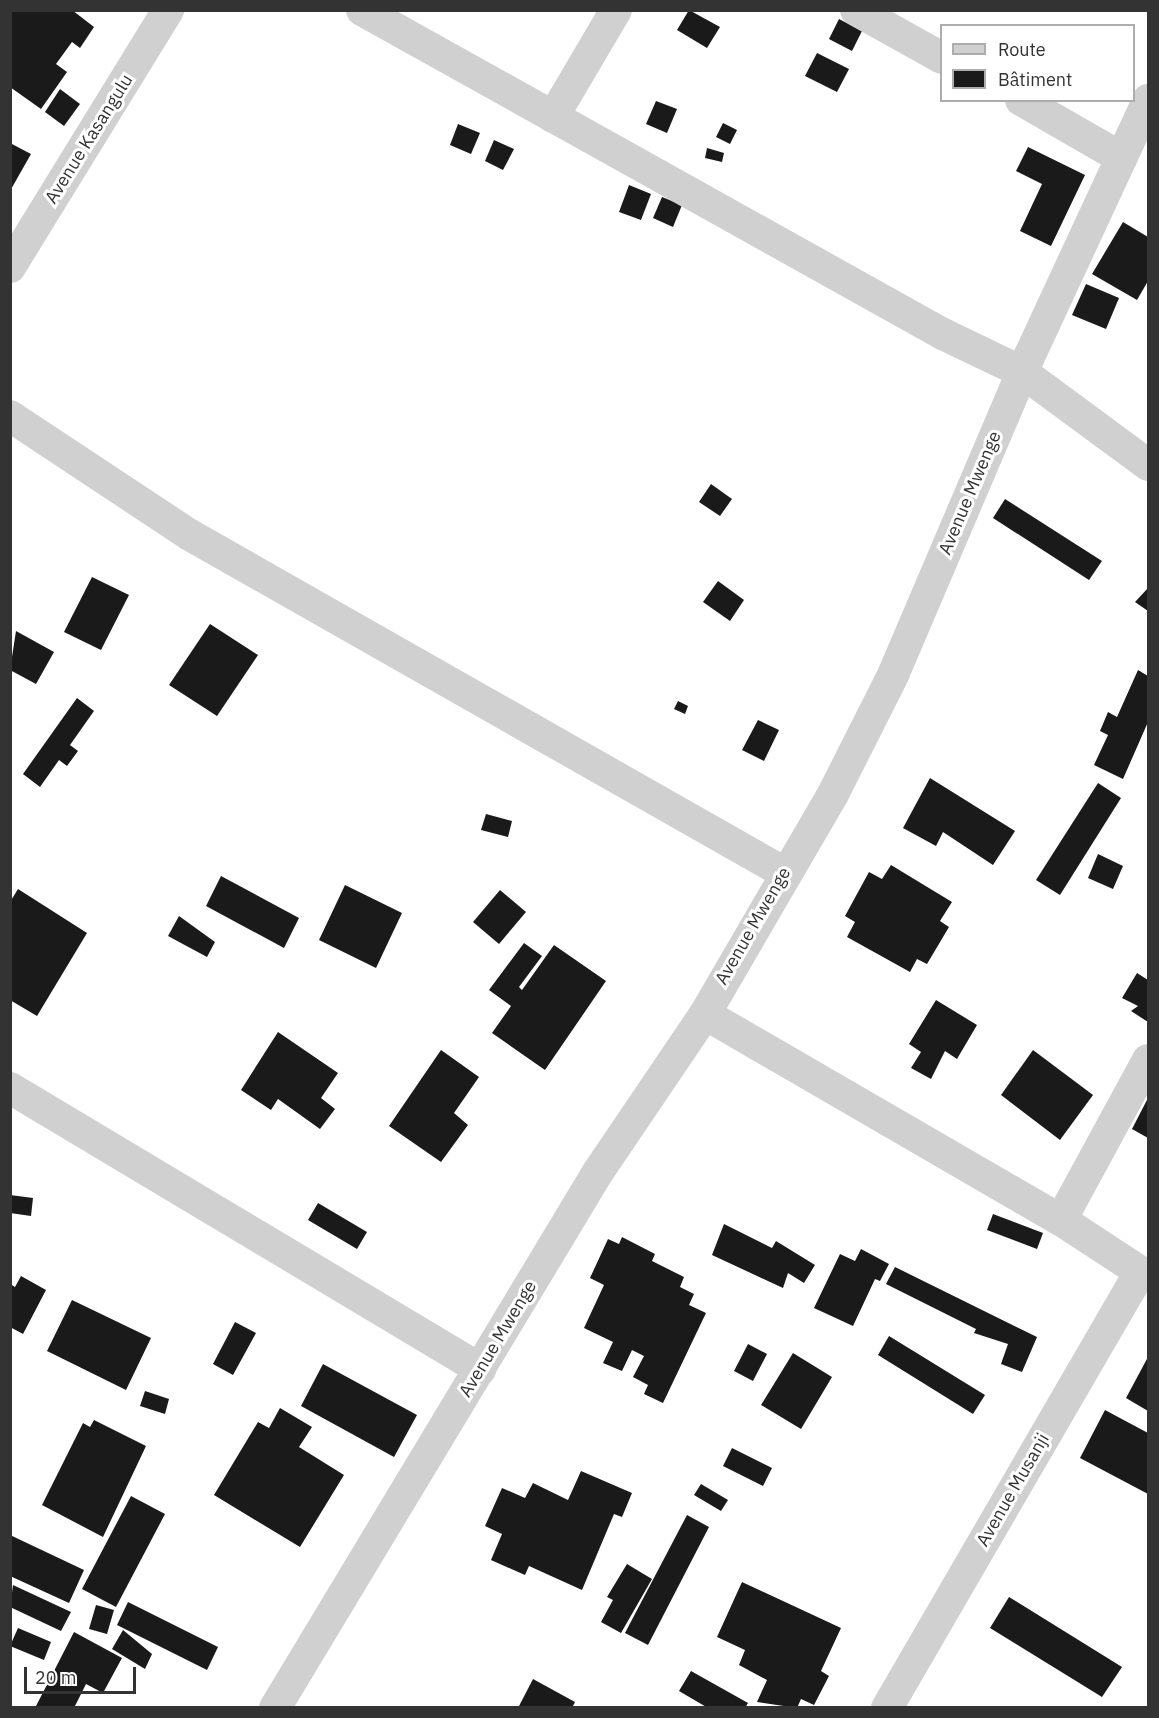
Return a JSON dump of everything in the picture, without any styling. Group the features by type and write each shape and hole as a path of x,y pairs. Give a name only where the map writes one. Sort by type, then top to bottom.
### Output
{"street":[{"name":"Avenue Kasangulu","path":"10,267 168,10"},
{"path":"362,10 553,117 1023,372 1149,465"},
{"path":"553,117 616,10"},
{"path":"856,10 940,57"},
{"name":"Avenue Mwenge","path":"275,1707 598,1172 705,1014 783,872 833,794 893,675 1023,372 1149,100"},
{"path":"1024,102 1122,158"},
{"path":"10,416 190,536 783,872"},
{"path":"705,1014 1061,1220 1144,1274"},
{"path":"1061,1220 1149,1060"},
{"path":"10,1088 480,1369"},
{"name":"Avenue Musanji","path":"887,1707 1144,1274"}],"building":[{"path":"10,10 72,10 94,27 80,48 72,42 56,64 67,72 41,109 10,87"},
{"path":"689,10 720,27 707,48 677,30"},
{"path":"839,19 862,31 852,51 829,39"},
{"path":"817,53 849,69 837,92 805,76"},
{"path":"60,89 80,104 64,126 45,112"},
{"path":"656,101 677,109 667,133 646,124"},
{"path":"723,123 737,130 730,144 716,137"},
{"path":"458,124 480,133 471,154 450,145"},
{"path":"494,140 514,149 503,170 485,161"},
{"path":"10,143 31,154 10,191"},
{"path":"1028,147 1085,175 1051,246 1020,231 1042,184 1016,171"},
{"path":"707,148 724,153 722,162 705,158"},
{"path":"629,185 651,194 641,220 619,212"},
{"path":"662,197 682,205 673,227 653,218"},
{"path":"1123,222 1148,237 1148,281 1137,300 1092,274"},
{"path":"1086,284 1119,298 1106,329 1072,315"},
{"path":"711,484 732,499 720,516 699,502"},
{"path":"1005,499 1102,561 1089,580 993,518"},
{"path":"92,577 129,595 101,650 64,632"},
{"path":"718,581 744,600 730,621 703,602"},
{"path":"1148,588 1148,611 1135,602"},
{"path":"210,624 258,655 217,716 169,685"},
{"path":"16,631 54,652 36,684 10,670"},
{"path":"1138,670 1148,676 1148,722 1123,779 1094,765 1108,735 1100,731 1108,712 1117,717"},
{"path":"77,698 94,711 70,745 78,751 67,766 59,760 40,787 23,774"},
{"path":"678,701 688,706 685,714 674,709"},
{"path":"758,720 779,730 764,761 742,750"},
{"path":"930,778 1015,831 993,865 943,832 936,846 903,828"},
{"path":"1098,783 1121,798 1060,895 1036,880"},
{"path":"486,814 512,821 508,837 481,830"},
{"path":"1098,854 1123,866 1113,889 1088,878"},
{"path":"891,865 952,902 940,921 949,927 927,964 917,959 910,972 847,937 855,922 845,916 869,872 882,879"},
{"path":"221,876 299,918 284,948 206,906"},
{"path":"345,885 402,913 376,968 319,940"},
{"path":"18,889 87,933 37,1016 10,1000 10,902"},
{"path":"500,890 526,912 499,944 473,922"},
{"path":"179,916 215,942 207,957 168,936"},
{"path":"524,943 542,956 519,987 522,990 554,945 606,981 545,1070 492,1033 511,1006 489,990"},
{"path":"1137,973 1148,980 1148,1022 1131,1011 1138,1006 1122,998"},
{"path":"936,1000 977,1025 957,1059 945,1051 931,1079 911,1068 921,1052 909,1044"},
{"path":"278,1032 338,1073 321,1098 335,1109 320,1129 278,1099 271,1110 241,1090"},
{"path":"441,1050 479,1077 454,1113 468,1125 441,1162 389,1126"},
{"path":"1033,1050 1093,1095 1060,1140 1001,1095"},
{"path":"1148,1098 1148,1138 1132,1129"},
{"path":"10,1195 33,1198 31,1216 10,1213"},
{"path":"318,1203 367,1232 357,1249 308,1220"},
{"path":"993,1214 1043,1233 1037,1249 987,1230"},
{"path":"724,1224 772,1248 776,1241 815,1265 804,1283 788,1273 783,1288 712,1255"},
{"path":"622,1237 655,1254 652,1261 684,1277 680,1287 694,1294 689,1305 706,1313 663,1403 644,1394 648,1385 633,1377 644,1356 632,1350 622,1371 603,1363 613,1342 584,1328 604,1285 590,1278 608,1239 619,1244"},
{"path":"861,1249 889,1264 880,1281 875,1279 853,1326 814,1308 840,1254 855,1261"},
{"path":"895,1267 1037,1337 1022,1372 1001,1364 1008,1344 974,1333 976,1329 886,1284"},
{"path":"21,1276 46,1290 23,1334 10,1327 10,1284 15,1287"},
{"path":"72,1300 151,1338 126,1390 47,1351"},
{"path":"235,1322 256,1333 233,1375 213,1364"},
{"path":"889,1336 985,1395 973,1414 878,1355"},
{"path":"748,1344 767,1354 753,1381 734,1371"},
{"path":"793,1353 832,1377 801,1429 761,1405"},
{"path":"1148,1357 1148,1411 1126,1398"},
{"path":"323,1364 417,1415 394,1457 301,1406"},
{"path":"145,1391 169,1399 165,1414 140,1406"},
{"path":"280,1408 312,1427 299,1447 344,1475 300,1547 214,1495 258,1422 269,1428"},
{"path":"1105,1410 1148,1433 1148,1494 1080,1458"},
{"path":"94,1420 146,1446 103,1537 42,1505 83,1423 90,1427"},
{"path":"732,1448 772,1468 763,1486 723,1466"},
{"path":"581,1471 632,1493 622,1517 614,1514 582,1590 529,1566 525,1575 491,1560 502,1534 485,1526 502,1488 525,1498 533,1483 568,1500"},
{"path":"701,1484 728,1500 721,1511 694,1495"},
{"path":"131,1496 165,1514 116,1607 82,1589"},
{"path":"687,1515 709,1527 648,1645 625,1633"},
{"path":"10,1535 84,1570 69,1603 10,1576"},
{"path":"627,1564 652,1579 621,1633 601,1622 613,1600 607,1597"},
{"path":"742,1582 841,1628 821,1671 829,1676 814,1705 801,1699 797,1708 757,1702 767,1680 739,1665 745,1650 717,1637"},
{"path":"13,1585 71,1612 61,1631 10,1607"},
{"path":"1009,1597 1122,1667 1102,1697 990,1628"},
{"path":"128,1602 218,1647 207,1670 117,1625"},
{"path":"96,1605 114,1610 107,1634 89,1629"},
{"path":"18,1628 51,1642 44,1660 10,1646"},
{"path":"123,1630 152,1654 145,1669 112,1649"},
{"path":"74,1632 122,1658 103,1693 86,1684 74,1708 35,1708"},
{"path":"691,1671 748,1703 745,1708 708,1708 679,1691"},
{"path":"533,1679 575,1702 572,1708 518,1708"}]}
